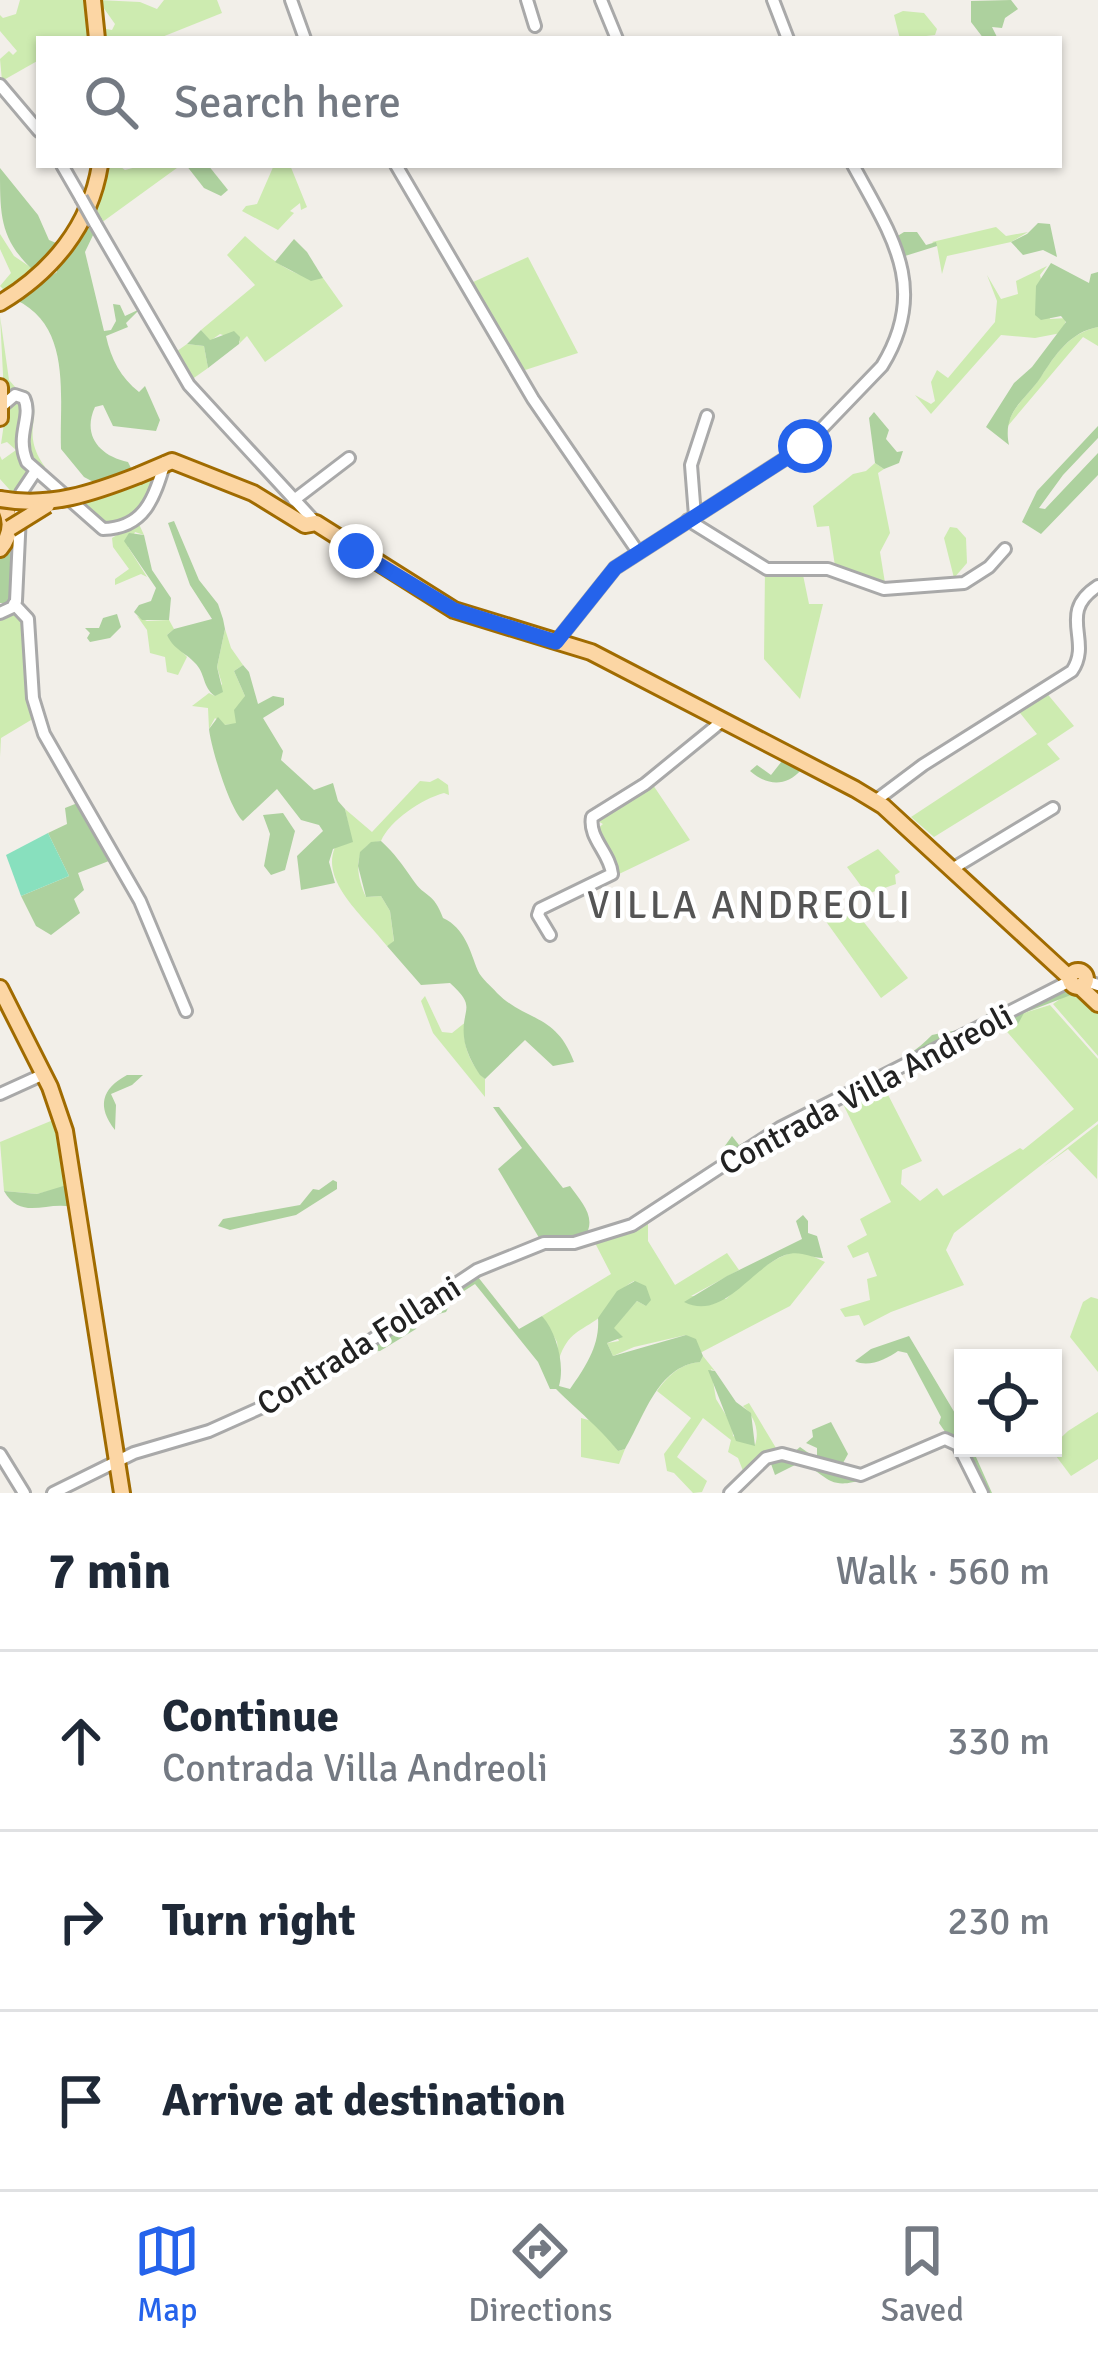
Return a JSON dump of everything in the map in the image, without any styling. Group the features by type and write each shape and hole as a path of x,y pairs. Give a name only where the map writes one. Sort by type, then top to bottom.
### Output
{"main road":[{"path":"93,0 97,36"},
{"path":"0,303 40,275 68,244 83,219 99,168"},
{"path":"0,387 0,418"},
{"path":"0,499 52,502 165,463 181,463 253,493 305,525 316,523 454,610 591,652 874,801 1080,980 1098,1004"},
{"path":"0,499 8,511 10,528 0,549"},
{"path":"10,528 52,502"},
{"path":"0,988 44,1074 65,1131 122,1493"}],"street":[{"path":"291,0 304,36"},
{"path":"527,0 535,26"},
{"path":"601,0 616,36"},
{"path":"773,0 787,36"},
{"path":"0,85 36,127"},
{"path":"64,168 189,385 316,523"},
{"path":"399,168 534,401 638,552"},
{"path":"556,642 615,568 805,446 882,366 901,330 900,254 855,168"},
{"path":"1,407 15,395 28,406 21,448 35,472 95,526 116,529 143,515 165,463"},
{"path":"692,518 691,465 707,416"},
{"path":"294,500 349,458"},
{"path":"35,472 21,493 8,605 28,619 33,698 44,734 140,901 186,1011"},
{"path":"692,518 767,569 828,569 884,589 964,583 989,567 1005,549"},
{"path":"874,801 1072,671 1079,656 1079,602 1098,586"},
{"path":"550,935 538,915 540,909 612,874 590,825 592,817 645,784 721,722"},
{"path":"952,868 1053,808"},
{"name":"Contrada Villa Andreoli","path":"665,1204 780,1128 1080,980"},
{"path":"0,1094 44,1074"},
{"name":"Contrada Follani","path":"52,1493 134,1453 243,1418 287,1396 477,1270 544,1243 574,1244 608,1235 665,1204"},
{"path":"730,1493 766,1458 782,1454 861,1475 944,1439 958,1445 982,1493"},
{"path":"0,1454 24,1493"}],"green space":[{"path":"20,0 88,0 92,36 36,36 36,62 2,81 0,59 17,51 0,31 0,15 16,14"},
{"path":"98,0 140,2 157,9 164,0 217,0 222,13 164,36 101,36 100,28 112,30 115,24"},
{"path":"1011,0 1018,9 1005,18 1002,28 992,27 996,36 982,36 971,22 971,1"},
{"path":"924,13 937,29 935,35 899,36 894,15"},
{"path":"0,168 38,215 49,240 61,245 33,270 14,248 4,225"},
{"path":"103,168 177,168 101,223 92,208"},
{"path":"188,168 210,168 228,190 221,196 204,188"},
{"path":"273,168 291,168 307,207 301,210 300,203 278,230 242,211 257,204"},
{"path":"88,221 95,231 85,252 104,331 111,330 116,321 113,304 120,305 125,316 140,309 126,323 128,327 106,336 111,352 133,387 139,392 145,386 160,420 156,431 113,426 103,405 95,407 91,427 96,443 109,455 128,462 132,470 101,486 84,477 61,449 61,387 55,346 34,312 16,300 57,272 57,263"},
{"path":"1038,223 1050,224 1057,257 1043,250 1023,255 1011,242"},
{"path":"996,227 1006,236 1028,232 1011,242 947,256 942,274 932,242"},
{"path":"917,232 926,245 936,242 937,246 905,256 896,237"},
{"path":"0,234 14,256 36,271 8,294 0,286 11,273 0,249"},
{"path":"245,236 291,271 323,278 343,306 265,362 247,336 239,344 220,334 210,341 201,330 255,285 227,255"},
{"path":"294,239 323,278 311,281 275,262"},
{"path":"528,257 578,353 522,371 471,283"},
{"path":"1051,263 1089,283 1091,274 1098,272 1098,327 1064,346 1016,407 1009,423 1009,445 986,427 1014,383 1066,322 1061,316 1041,320 1035,315 1036,286"},
{"path":"1047,266 1040,275 1050,319 1067,318 1061,333 1035,338 1001,335 931,414 915,395 931,404 935,401 931,382 937,370 948,378 995,322 997,301 987,275 1001,299 1018,294 1016,281"},
{"path":"0,316 9,380 28,391 33,401 34,443 44,474 28,445 29,411 15,393 4,394"},
{"path":"1098,327 1098,346 1083,337 1007,427 1064,346"},
{"path":"201,330 210,340 234,331 239,344 208,368 204,346 187,344"},
{"path":"187,344 204,346 208,368 191,380 173,354"},
{"path":"21,400 25,410 17,442 31,473 17,498 0,479 0,456 2,460 16,450 7,442 1,444 7,403"},
{"path":"874,412 889,430 886,439 897,452 903,451 899,463 884,469 875,463 869,418"},
{"path":"1098,426 1098,438 1039,508 1045,509 1098,453 1098,475 1041,534 1022,522 1037,491"},
{"path":"875,463 884,469 878,473 890,533 880,552 885,583 835,566 829,526 817,527 813,506"},
{"path":"158,471 157,482 133,519 106,526 76,505"},
{"path":"174,521 199,580 218,604 223,619 217,667 223,692 215,696 198,667 167,635 212,619 190,585 168,523"},
{"path":"138,522 144,535 135,532 128,547 147,577 141,574 115,585 115,579 129,569 112,538"},
{"path":"950,527 966,538 967,563 954,578 944,538"},
{"path":"129,533 144,535 152,570 171,598 169,620 142,620 134,612 151,601 156,588 124,541"},
{"path":"13,534 16,581 10,603 0,603 0,555"},
{"path":"765,569 802,570 809,604 823,604 800,699 764,659"},
{"path":"16,607 26,622 24,648 36,717 1,738 0,757 0,615"},
{"path":"117,614 121,627 110,638 90,642 85,628 99,628 103,618"},
{"path":"137,616 147,621 169,620 174,629 167,635 187,657 178,675 167,672 165,657 150,653 147,630"},
{"path":"225,629 243,665 234,671 245,696 236,724 224,725 215,718 209,729 208,708 192,706 209,693 215,696 222,684 217,667"},
{"path":"243,665 258,704 273,696 284,698 284,705 263,718 283,751 281,760 314,790 333,783 345,809 353,842 333,849 329,862 335,883 301,890 297,856 323,831 301,820 277,789 243,821 227,792 209,729 218,717 225,725 236,723 234,710 245,696 234,671"},
{"path":"1045,691 1074,726 1047,744 1060,759 934,837 911,817 1037,734 1016,708"},
{"path":"782,761 801,770 776,783 750,771 757,765 771,775"},
{"path":"438,778 448,785 449,795 435,796 408,811 381,841 360,854 358,871 366,897 381,896 390,911 394,942 387,946 347,898 333,872 336,845 352,842 345,809 372,832 420,781"},
{"path":"651,782 690,840 619,874 614,857 595,831 603,824 594,819"},
{"path":"80,802 114,859 78,873 84,890 74,899 80,913 51,935 36,926 21,896 69,876 48,833 67,824 65,808"},
{"path":"283,813 295,831 285,870 271,875 264,866 270,834 263,815"},
{"path":"48,833 69,876 21,896 6,855"},
{"path":"381,841 443,918 462,934 484,979 508,1002 549,1026 574,1062 553,1066 525,1040 485,1079 480,1075 465,1042 464,998 450,983 421,985 387,946 394,941 390,911 381,896 366,897 358,866 360,852 371,842"},
{"path":"878,849 900,872 895,875 896,884 867,894 847,867"},
{"path":"838,909 845,917 855,911 908,978 881,998 825,920"},
{"path":"1065,979 1073,990 1071,995 1024,1013 1018,1024 1002,1026 937,1054 844,1106 841,1101 817,1119 797,1123 764,1148 722,1162 722,1150 732,1136 739,1145 896,1062 932,1035 970,1027 988,1013 1001,1014"},
{"path":"1068,983 1098,1010 1098,1056 1053,1004 1073,990"},
{"path":"425,996 442,1032 452,1033 467,1021 465,1044 485,1079 485,1097 433,1033 421,1001"},
{"path":"1050,1005 1098,1059 1098,1121 954,1233 946,1250 964,1285 864,1326 859,1315 845,1317 840,1309 870,1300 867,1279 877,1276 868,1252 853,1258 847,1246 867,1235 860,1219 891,1202 844,1106 883,1085 922,1161 902,1170 901,1184 920,1201 937,1188 943,1196 1023,1150 1074,1109 1002,1026"},
{"path":"127,1075 143,1075 111,1094 116,1105 115,1130 104,1099"},
{"path":"493,1107 499,1107 563,1188 570,1186 579,1198 589,1217 584,1238 541,1241 498,1169 522,1148"},
{"path":"58,1118 73,1185 37,1194 4,1191 0,1142"},
{"path":"1098,1124 1097,1179 1068,1149 1043,1167"},
{"path":"333,1180 337,1189 296,1215 230,1230 218,1226 223,1219 300,1205 313,1189"},
{"path":"70,1184 72,1207 26,1208 4,1191 37,1194"},
{"path":"803,1215 808,1233 817,1236 823,1258 785,1255 712,1305 684,1302 802,1239 796,1221"},
{"path":"648,1218 648,1241 675,1285 727,1253 739,1270 691,1296 726,1299 760,1270 791,1253 825,1262 790,1306 700,1353 686,1335 613,1356 607,1343 619,1341 613,1328 637,1301 646,1306 634,1281 600,1317 571,1338 559,1359 557,1342 542,1316 611,1274 594,1241"},
{"path":"478,1277 519,1329 542,1316 556,1340 559,1386 570,1389 594,1346 598,1318 617,1291 635,1281 646,1286 651,1300 646,1306 637,1301 614,1328 623,1337 607,1343 613,1356 686,1335 696,1339 703,1356 662,1383 625,1449 618,1451 556,1389 550,1389 538,1362 475,1284 453,1298 446,1312 435,1315 439,1306"},
{"path":"1098,1299 1098,1372 1070,1337 1083,1302"},
{"path":"413,1318 416,1329 380,1351 365,1352 365,1343"},
{"path":"909,1336 954,1412 954,1445 907,1353 898,1351 871,1363 855,1361 871,1349"},
{"path":"703,1356 715,1371 711,1369 716,1399 732,1425 733,1436 755,1445 755,1424 743,1406 749,1403 779,1453 745,1476 738,1458 728,1452 731,1440 703,1418 677,1457 707,1481 702,1492 693,1493 667,1471 664,1454 691,1418 657,1391 676,1371 700,1362"},
{"path":"708,1370 715,1371 736,1402 751,1413 755,1446 736,1441"},
{"path":"1098,1412 1098,1459 1071,1476 1057,1457 1062,1457 1062,1437"},
{"path":"581,1418 596,1422 618,1451 625,1449 619,1464 581,1457"},
{"path":"831,1422 848,1454 843,1463 866,1471 865,1479 834,1482 799,1463 775,1475 770,1461 785,1460 800,1447 817,1459 817,1448 806,1443 813,1437 812,1430"},
{"path":"963,1457 976,1457 992,1493 976,1493"}],"district":[{"name":"VILLA ANDREOLI","path":"750,905"}],"route":[{"path":"356,551 454,610 556,642 615,568 805,446"}]}
